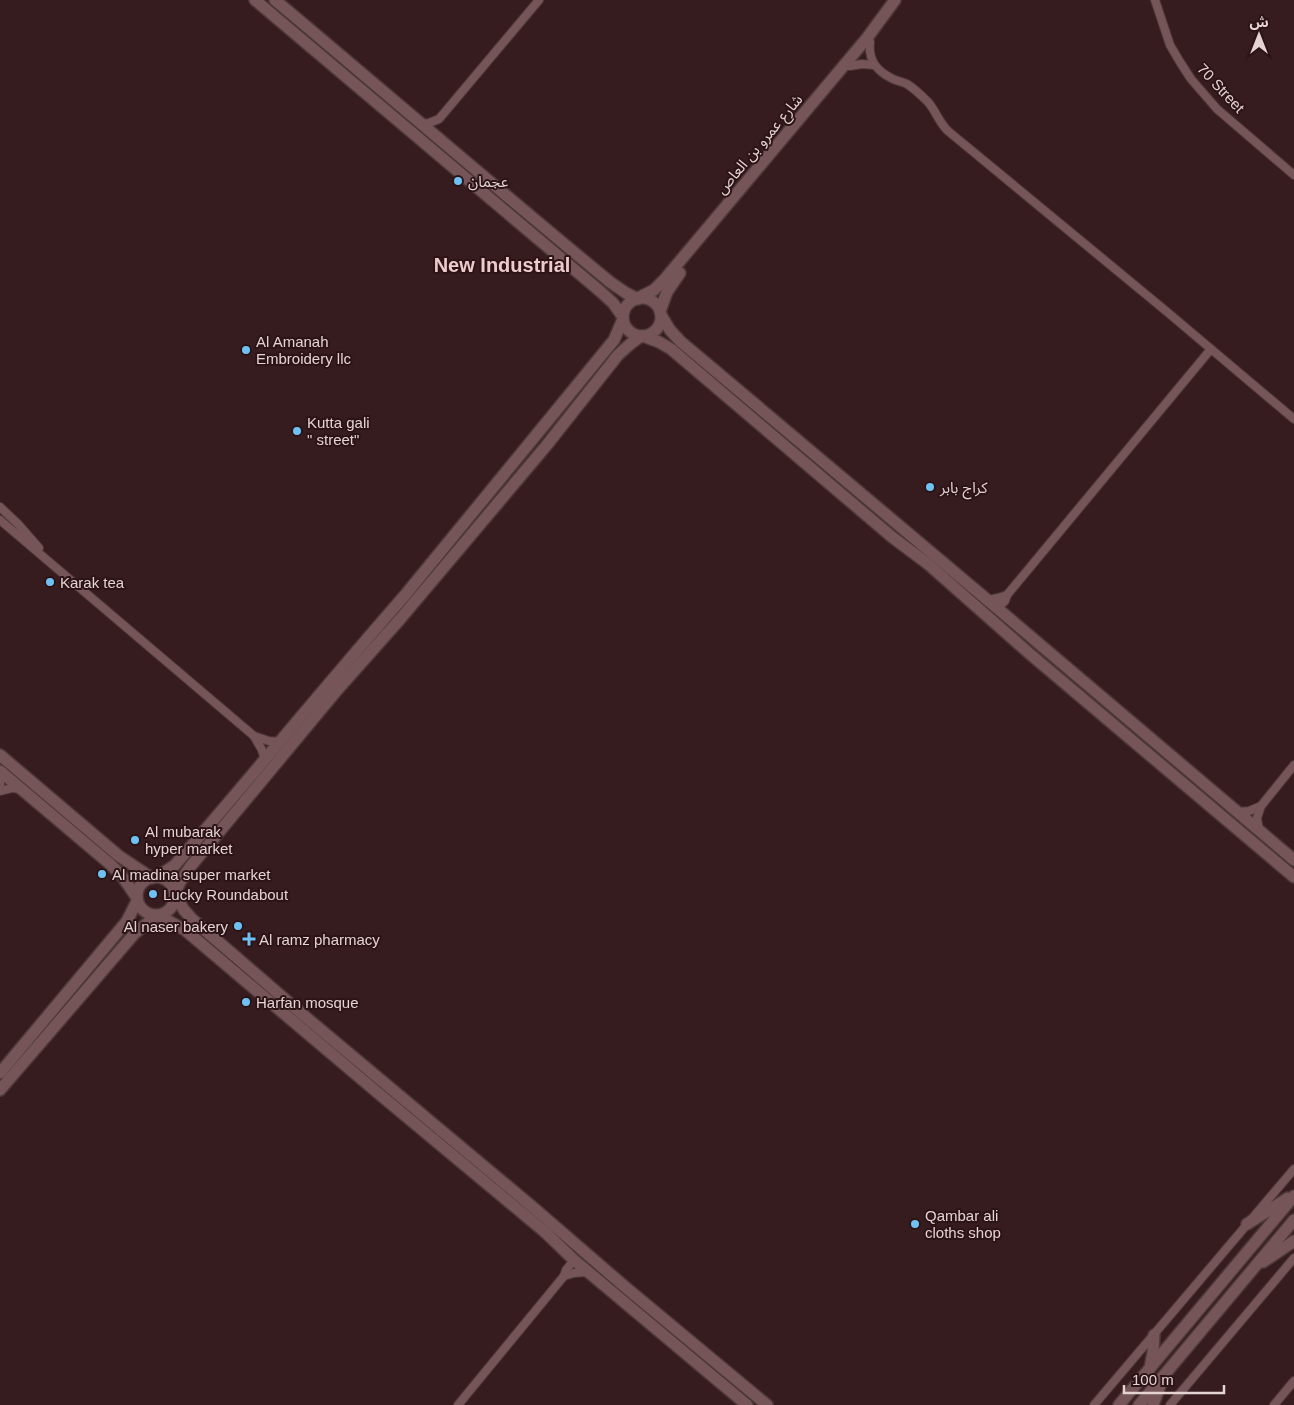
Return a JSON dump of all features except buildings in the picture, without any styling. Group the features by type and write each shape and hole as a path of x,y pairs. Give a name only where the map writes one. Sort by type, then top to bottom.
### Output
{"main road":[{"path":"255,0 601,292 613,303 629,331 659,342 671,349 892,537 928,564 1030,654 1294,877"},
{"path":"276,0 438,140 615,286 638,298 652,300 658,307 670,330 680,341 1294,860"},
{"name":"شارع عمرو بن العاص","path":"638,298 654,290 664,280 867,38 895,0"},
{"name":"شارع عمرو بن العاص","path":"661,313 667,292 674,281 870,42 901,0"},
{"path":"342,73 350,70 356,71 382,93 390,97"},
{"path":"0,1073 127,921 137,899 139,887 175,865 369,635 406,594 614,340 626,307 638,298"},
{"path":"0,771 116,870 128,883 144,911 150,914 164,914 172,906 180,882 190,867 546,446 618,355 642,336 656,330 661,320 661,313"},
{"path":"958,590 964,590 987,609 997,608"},
{"path":"401,618 396,619 392,614 403,601 406,594"},
{"path":"362,662 364,654 375,640 373,634 369,635"},
{"path":"1132,741 1138,740 1143,742 1192,781 1207,786"},
{"path":"0,755 119,856 155,878 164,879 169,882 184,910 192,919 302,1014 767,1405"},
{"path":"0,1090 135,933 157,915"},
{"path":"157,915 185,930 748,1405"},
{"path":"1247,1224 1294,1195"},
{"path":"1120,1405 1294,1195"},
{"path":"1139,1405 1294,1220"},
{"path":"545,1232 564,1240 572,1241"},
{"path":"1252,1270 1294,1241"},
{"path":"574,1260 584,1257 596,1268 607,1271"},
{"path":"1149,1369 1154,1335"},
{"path":"1153,1405 1163,1378"}],"street":[{"path":"420,124 430,123 439,119 539,0"},
{"name":"70 Street","path":"1155,0 1170,45 1191,79 1218,109 1294,175"},
{"path":"870,42 870,53 874,65 890,78 913,88 928,102 938,121 948,131 1294,419"},
{"path":"850,66 874,65"},
{"path":"438,140 439,119"},
{"path":"997,608 1005,601 1007,595 1211,349"},
{"path":"0,507 28,535 46,558"},
{"path":"0,520 254,736 260,745 265,760"},
{"path":"988,600 1007,595"},
{"path":"254,736 280,742"},
{"path":"1259,831 1257,818 1261,806 1294,765"},
{"path":"0,778 0,785"},
{"path":"0,791 12,788 22,789"},
{"path":"1237,812 1249,811 1261,806"},
{"path":"1094,1405 1294,1169"},
{"path":"1170,1405 1294,1258"},
{"path":"458,1405 564,1276 574,1260"},
{"path":"564,1276 590,1272"},
{"path":"1274,1405 1294,1380"}],"place":[{"name":"عجمان","path":"458,181"},
{"name":"Al Amanah Embroidery llc","path":"246,350"},
{"name":"Kutta gali \" street\"","path":"297,431"},
{"name":"كراج بابر","path":"930,487"},
{"name":"Karak tea","path":"50,582"},
{"name":"Al mubarak hyper market","path":"135,840"},
{"name":"Al madina super market","path":"102,874"},
{"name":"Lucky Roundabout","path":"153,894"},
{"name":"Al naser bakery","path":"238,926"},
{"name":"Al ramz pharmacy","path":"249,939"},
{"name":"Harfan mosque","path":"246,1002"},
{"name":"Qambar ali cloths shop","path":"915,1224"}],"district":[{"name":"New Industrial","path":"502,265"}]}
